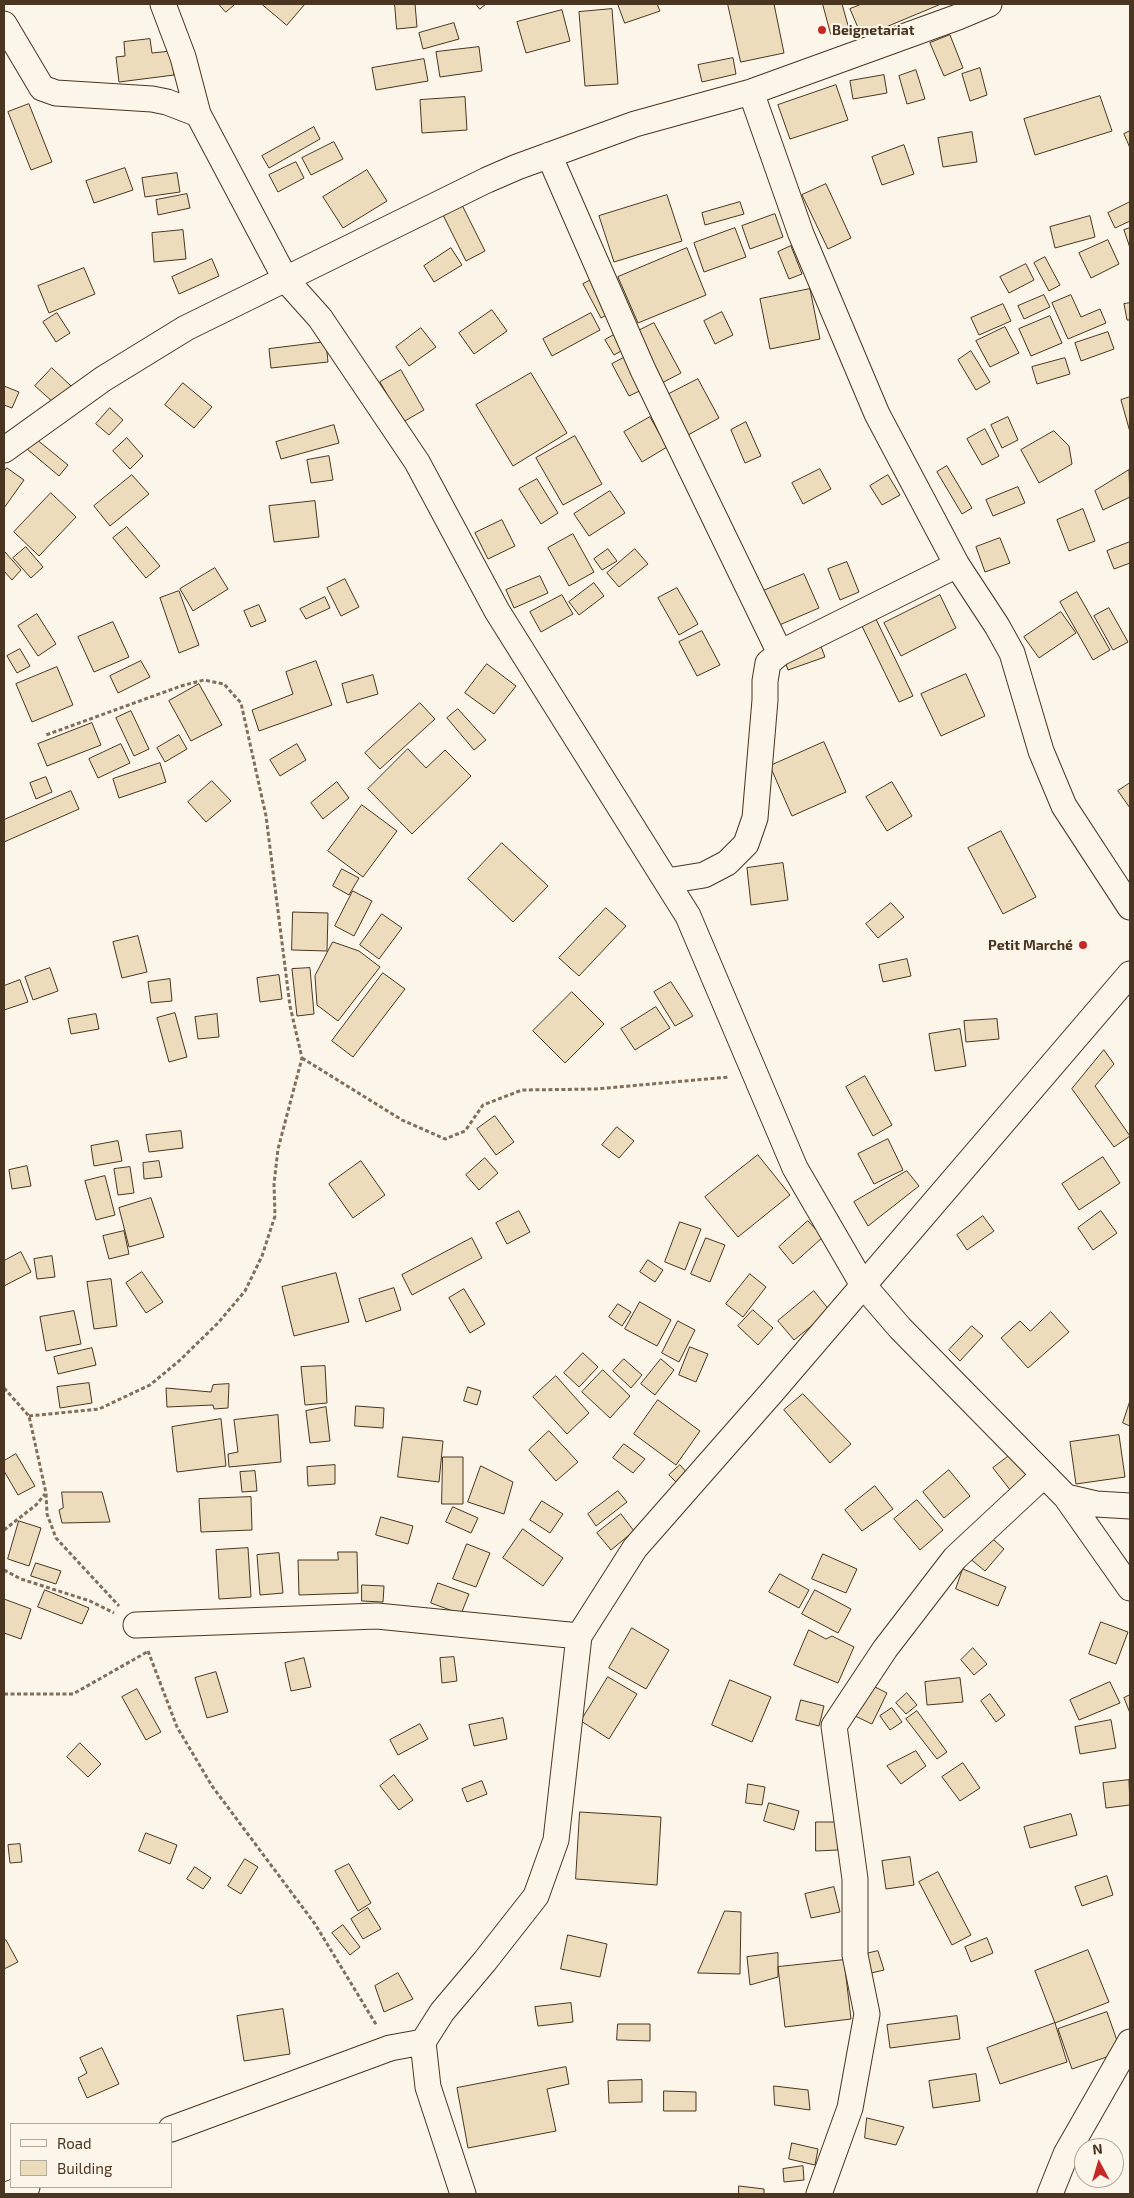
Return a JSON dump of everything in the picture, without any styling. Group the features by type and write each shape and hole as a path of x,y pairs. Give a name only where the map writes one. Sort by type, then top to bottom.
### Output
{"street":[{"path":"163,4 183,57 198,114 286,280 320,318 417,462 498,611 688,916 757,1074 795,1168 863,1285 900,1328 1066,1497 1130,1588"},
{"path":"4,450 103,380 186,328 487,180 635,124 751,92 948,21 989,4"},
{"path":"4,24 42,88 56,93 152,99 198,114"},
{"path":"751,92 801,234 877,414 957,565 997,626 1012,653 1041,751 1064,806 1130,908"},
{"path":"549,155 643,370 780,653"},
{"path":"668,882 704,875 727,863 746,844 755,818 765,700 764,681 768,663 780,653 957,565"},
{"path":"463,2194 428,2087 423,2042 442,2012 536,1896 556,1840 579,1636 635,1548 772,1392 1130,974"},
{"path":"819,2194 850,2108 867,2014 855,1955 855,1879 834,1726 886,1649 955,1558 1044,1475"},
{"path":"1066,1497 1096,1504 1130,1506"},
{"path":"136,1625 377,1616 579,1636"},
{"path":"172,2129 390,2048 423,2042"},
{"path":"1050,2194 1066,2154 1130,2042"},
{"path":"9,2194 25,2188"}],"path":[{"path":"29,1416 99,1409 150,1385 179,1361 218,1323 245,1291 262,1256 275,1216 274,1184 278,1149 302,1058 290,1006 266,816 242,703 224,684 204,680 181,686 46,736"},
{"path":"302,1058 402,1120 445,1139 466,1131 483,1105 522,1090 596,1088 757,1074"},
{"path":"4,1388 29,1416 46,1493 47,1514 56,1538 136,1625 177,1726 207,1777 314,1924 390,2048"},
{"path":"4,1530 36,1505 46,1493"},
{"path":"4,1570 21,1579 90,1601 136,1625"},
{"path":"4,1694 73,1694 148,1652"}],"building":[{"path":"219,4 235,4 226,12"},
{"path":"262,4 305,4 287,25"},
{"path":"395,4 415,4 417,27 397,29"},
{"path":"476,4 486,4 480,9"},
{"path":"618,4 657,4 660,11 625,23"},
{"path":"728,4 774,4 784,53 741,62"},
{"path":"823,4 842,4 849,29 831,34"},
{"path":"862,4 941,4 862,37 850,9"},
{"path":"612,9 618,84 585,86 579,12"},
{"path":"562,10 570,41 526,53 517,22"},
{"path":"454,23 459,39 423,49 419,33"},
{"path":"950,35 963,68 944,76 930,43"},
{"path":"150,39 152,53 171,51 174,75 119,82 116,57 125,56 124,42"},
{"path":"479,47 482,71 440,77 436,52"},
{"path":"733,58 736,74 702,82 698,65"},
{"path":"424,59 428,81 376,90 372,68"},
{"path":"980,68 987,95 970,101 962,74"},
{"path":"916,70 925,99 907,104 899,76"},
{"path":"884,75 887,93 853,99 850,81"},
{"path":"836,85 848,120 790,139 778,105"},
{"path":"1100,96 1112,131 1035,155 1024,119"},
{"path":"465,97 467,130 422,133 420,100"},
{"path":"29,104 52,162 31,170 8,112"},
{"path":"314,127 320,139 269,168 262,156"},
{"path":"1130,131 1130,148 1124,134"},
{"path":"972,132 977,162 943,167 938,138"},
{"path":"334,142 343,159 311,175 302,158"},
{"path":"904,145 914,174 882,185 872,157"},
{"path":"296,162 304,178 278,192 269,175"},
{"path":"125,168 133,190 94,203 86,181"},
{"path":"367,170 387,201 343,228 323,197"},
{"path":"177,173 180,192 145,197 142,178"},
{"path":"826,184 851,238 828,249 802,195"},
{"path":"187,194 190,208 158,215 156,200"},
{"path":"667,195 682,241 614,262 599,216"},
{"path":"460,201 485,251 466,261 441,211"},
{"path":"740,202 744,214 705,225 702,213"},
{"path":"1130,202 1130,221 1115,228 1108,213"},
{"path":"775,214 783,237 750,249 742,226"},
{"path":"1090,216 1095,237 1055,248 1050,227"},
{"path":"735,228 746,257 704,272 694,243"},
{"path":"1130,228 1130,248 1124,230"},
{"path":"183,230 186,259 154,262 152,233"},
{"path":"1108,240 1119,264 1091,278 1079,253"},
{"path":"791,246 802,274 789,279 778,252"},
{"path":"451,248 462,265 434,282 424,266"},
{"path":"687,248 706,295 638,323 618,277"},
{"path":"1045,257 1060,285 1049,291 1034,263"},
{"path":"212,259 219,276 179,294 172,277"},
{"path":"1026,264 1034,280 1009,293 1000,277"},
{"path":"84,268 95,294 49,313 38,286"},
{"path":"595,278 614,311 601,318 583,284"},
{"path":"810,289 820,339 770,349 760,299"},
{"path":"1044,295 1050,307 1024,319 1018,306"},
{"path":"1071,295 1081,317 1100,309 1106,323 1068,339 1052,303"},
{"path":"1130,303 1130,320 1127,320 1124,304"},
{"path":"1003,304 1011,321 979,335 971,318"},
{"path":"492,310 507,331 474,354 459,333"},
{"path":"722,312 733,335 715,344 704,321"},
{"path":"57,313 70,333 56,342 43,322"},
{"path":"591,313 600,330 552,356 543,339"},
{"path":"1050,316 1062,343 1031,356 1019,329"},
{"path":"654,323 681,373 658,385 632,334"},
{"path":"1005,327 1019,353 990,367 976,341"},
{"path":"421,328 436,347 409,366 396,347"},
{"path":"619,332 628,347 614,355 605,340"},
{"path":"1108,332 1114,349 1081,361 1075,343"},
{"path":"326,342 328,362 271,368 269,349"},
{"path":"971,351 990,382 976,390 958,360"},
{"path":"633,353 650,386 629,396 612,364"},
{"path":"1065,358 1070,374 1037,384 1032,367"},
{"path":"52,368 71,386 54,403 35,386"},
{"path":"401,370 424,410 403,422 380,382"},
{"path":"531,373 567,433 513,466 476,405"},
{"path":"698,379 719,418 688,435 667,395"},
{"path":"183,383 212,407 194,428 165,405"},
{"path":"4,386 19,392 12,408 4,405"},
{"path":"1130,397 1130,432 1121,400"},
{"path":"110,408 123,420 109,435 96,424"},
{"path":"650,417 667,447 642,462 624,432"},
{"path":"1008,417 1018,440 1002,448 991,425"},
{"path":"746,422 761,456 745,463 731,430"},
{"path":"334,425 339,443 281,459 276,442"},
{"path":"985,429 999,456 982,465 967,439"},
{"path":"1054,431 1069,446 1072,464 1039,483 1021,450"},
{"path":"575,436 602,484 563,505 536,458"},
{"path":"127,438 143,456 130,469 113,451"},
{"path":"36,439 68,465 59,476 27,449"},
{"path":"329,456 333,480 311,483 307,460"},
{"path":"947,466 972,508 962,514 937,472"},
{"path":"7,468 24,480 4,508 4,472"},
{"path":"820,469 831,489 803,504 792,483"},
{"path":"1129,470 1130,497 1103,510 1095,491"},
{"path":"132,475 149,494 110,526 94,506"},
{"path":"888,475 900,495 882,505 870,486"},
{"path":"537,479 558,513 541,524 519,489"},
{"path":"1018,487 1025,503 993,516 986,500"},
{"path":"610,491 625,513 589,536 574,514"},
{"path":"51,493 76,517 39,556 14,532"},
{"path":"315,501 319,537 274,542 269,506"},
{"path":"1083,509 1095,541 1069,551 1057,520"},
{"path":"502,520 515,546 488,559 475,533"},
{"path":"127,527 160,566 146,578 113,538"},
{"path":"573,534 594,572 569,586 548,548"},
{"path":"1000,538 1010,563 985,572 976,547"},
{"path":"1130,542 1130,563 1114,569 1107,551"},
{"path":"26,547 43,567 31,578 13,558"},
{"path":"608,549 617,561 602,570 594,559"},
{"path":"635,549 648,564 619,587 607,573"},
{"path":"4,551 21,570 12,580 4,571"},
{"path":"847,562 859,592 840,600 828,569"},
{"path":"215,568 228,589 193,611 180,589"},
{"path":"804,574 819,608 777,626 763,591"},
{"path":"540,576 548,593 514,608 506,590"},
{"path":"345,579 359,607 341,616 327,588"},
{"path":"594,583 604,596 579,615 569,602"},
{"path":"677,588 698,624 679,635 658,598"},
{"path":"179,591 199,645 179,653 160,598"},
{"path":"1077,592 1110,650 1093,660 1060,602"},
{"path":"562,595 573,614 541,632 530,612"},
{"path":"940,595 956,628 901,656 884,623"},
{"path":"325,597 330,608 306,619 300,609"},
{"path":"259,605 266,621 251,627 244,611"},
{"path":"1109,608 1128,642 1113,650 1094,616"},
{"path":"1061,612 1076,633 1039,658 1024,637"},
{"path":"873,613 913,696 899,702 859,620"},
{"path":"37,614 56,644 38,656 18,626"},
{"path":"113,622 129,657 94,672 78,637"},
{"path":"702,631 720,665 697,676 679,642"},
{"path":"815,631 825,657 788,670 779,644"},
{"path":"20,649 30,666 17,673 7,656"},
{"path":"141,661 150,677 118,693 110,676"},
{"path":"316,661 332,705 259,731 252,710 293,694 286,672"},
{"path":"487,664 516,686 494,714 465,693"},
{"path":"57,667 73,705 32,722 16,684"},
{"path":"966,674 985,716 941,736 921,694"},
{"path":"373,675 378,694 347,703 342,684"},
{"path":"199,684 222,725 191,741 169,701"},
{"path":"420,703 435,719 380,769 365,753"},
{"path":"458,709 486,740 474,750 447,718"},
{"path":"131,711 149,749 134,756 116,718"},
{"path":"92,723 101,745 47,766 38,744"},
{"path":"179,735 187,749 165,762 157,748"},
{"path":"824,742 846,792 792,816 770,766"},
{"path":"121,744 130,763 98,778 89,759"},
{"path":"297,744 306,760 280,776 270,760"},
{"path":"408,749 426,768 445,750 471,776 412,834 368,789"},
{"path":"160,763 166,782 119,798 113,779"},
{"path":"46,777 52,792 36,799 30,783"},
{"path":"212,781 231,801 206,822 188,802"},
{"path":"337,782 349,798 323,819 311,803"},
{"path":"892,782 912,816 887,831 866,797"},
{"path":"1130,783 1130,808 1118,791"},
{"path":"71,791 79,809 4,842 4,820"},
{"path":"362,805 397,831 363,877 328,851"},
{"path":"1001,831 1036,897 1003,914 968,848"},
{"path":"502,843 548,886 513,922 468,879"},
{"path":"783,863 788,900 751,905 747,868"},
{"path":"342,869 359,878 349,895 333,886"},
{"path":"353,891 372,901 354,936 335,926"},
{"path":"891,903 904,917 878,938 866,924"},
{"path":"606,908 626,926 579,976 559,958"},
{"path":"293,912 328,913 327,951 292,950"},
{"path":"382,914 402,928 379,959 360,945"},
{"path":"138,936 147,972 122,978 113,942"},
{"path":"333,942 359,951 380,967 338,1021 317,1005 315,976"},
{"path":"907,959 911,976 883,982 879,965"},
{"path":"50,968 58,991 33,1000 25,977"},
{"path":"310,968 314,1014 297,1016 292,969"},
{"path":"383,973 405,989 353,1057 332,1041"},
{"path":"279,975 282,999 260,1002 257,978"},
{"path":"170,979 172,1001 151,1003 148,982"},
{"path":"20,980 28,1002 4,1010 4,986"},
{"path":"671,982 693,1016 675,1026 654,992"},
{"path":"572,992 604,1024 565,1063 533,1031"},
{"path":"656,1007 670,1028 635,1050 621,1029"},
{"path":"175,1013 187,1057 169,1062 157,1018"},
{"path":"96,1014 99,1029 71,1034 68,1019"},
{"path":"217,1014 219,1037 198,1039 195,1017"},
{"path":"997,1019 999,1039 966,1042 964,1021"},
{"path":"960,1029 966,1066 935,1071 929,1034"},
{"path":"1104,1050 1114,1064 1095,1086 1130,1136 1114,1147 1072,1089"},
{"path":"865,1076 892,1125 873,1136 846,1087"},
{"path":"495,1116 514,1142 496,1155 477,1129"},
{"path":"617,1127 634,1141 619,1158 602,1145"},
{"path":"181,1131 183,1148 149,1152 146,1135"},
{"path":"888,1139 903,1170 874,1184 858,1154"},
{"path":"118,1141 122,1161 94,1166 91,1146"},
{"path":"758,1155 790,1195 738,1237 705,1197"},
{"path":"1103,1157 1120,1183 1079,1210 1062,1184"},
{"path":"485,1158 498,1173 479,1190 466,1175"},
{"path":"159,1161 162,1177 144,1179 143,1163"},
{"path":"361,1161 385,1195 353,1218 329,1184"},
{"path":"27,1166 31,1186 12,1189 9,1170"},
{"path":"130,1167 134,1193 118,1195 114,1169"},
{"path":"907,1171 919,1186 868,1226 854,1202"},
{"path":"105,1176 115,1215 96,1220 85,1181"},
{"path":"151,1198 164,1237 129,1247 119,1208"},
{"path":"519,1211 530,1232 507,1244 496,1223"},
{"path":"1101,1211 1117,1233 1093,1250 1078,1228"},
{"path":"983,1216 994,1231 967,1250 957,1235"},
{"path":"808,1221 823,1237 793,1264 779,1247"},
{"path":"680,1222 701,1229 685,1270 665,1262"},
{"path":"124,1231 129,1254 109,1259 103,1236"},
{"path":"472,1238 482,1258 412,1295 402,1275"},
{"path":"706,1238 725,1245 710,1282 691,1274"},
{"path":"21,1252 31,1272 4,1286 4,1261"},
{"path":"52,1256 55,1277 37,1279 34,1259"},
{"path":"648,1260 663,1270 655,1282 640,1272"},
{"path":"142,1272 163,1302 146,1313 126,1283"},
{"path":"336,1273 349,1322 294,1336 282,1287"},
{"path":"750,1274 766,1287 743,1317 726,1304"},
{"path":"111,1279 117,1326 94,1329 87,1282"},
{"path":"394,1288 401,1310 366,1322 359,1299"},
{"path":"464,1289 485,1324 470,1333 449,1298"},
{"path":"814,1291 830,1311 794,1340 778,1321"},
{"path":"640,1302 671,1320 657,1346 625,1329"},
{"path":"618,1304 631,1312 622,1326 609,1317"},
{"path":"753,1310 773,1328 758,1345 738,1326"},
{"path":"74,1311 81,1344 46,1351 40,1317"},
{"path":"1051,1312 1069,1332 1028,1368 1001,1338 1020,1321 1030,1331"},
{"path":"678,1321 695,1330 679,1362 662,1353"},
{"path":"972,1326 983,1336 960,1361 949,1350"},
{"path":"690,1347 708,1354 696,1382 679,1375"},
{"path":"92,1348 96,1365 58,1374 54,1357"},
{"path":"583,1353 598,1367 579,1387 564,1373"},
{"path":"624,1359 642,1375 631,1388 613,1371"},
{"path":"661,1359 674,1370 655,1395 641,1384"},
{"path":"325,1366 327,1403 305,1405 301,1367"},
{"path":"603,1370 630,1396 610,1418 582,1392"},
{"path":"556,1376 589,1413 567,1434 533,1397"},
{"path":"89,1383 92,1403 60,1408 57,1387"},
{"path":"229,1384 228,1408 214,1409 213,1405 167,1407 166,1388 211,1392 213,1385"},
{"path":"468,1387 481,1391 477,1405 464,1401"},
{"path":"803,1394 851,1444 830,1463 784,1410"},
{"path":"658,1400 700,1431 676,1465 634,1434"},
{"path":"1130,1401 1130,1426 1123,1423"},
{"path":"356,1406 384,1408 383,1428 355,1426"},
{"path":"326,1407 330,1441 310,1443 306,1411"},
{"path":"278,1415 281,1462 229,1467 228,1454 238,1452 234,1420"},
{"path":"221,1419 226,1466 177,1472 172,1427"},
{"path":"549,1431 578,1462 556,1481 529,1450"},
{"path":"1119,1435 1125,1477 1076,1484 1070,1442"},
{"path":"403,1437 443,1441 439,1482 398,1477"},
{"path":"624,1444 645,1459 633,1473 613,1458"},
{"path":"1018,1449 1036,1473 1011,1491 993,1468"},
{"path":"16,1454 35,1486 18,1495 4,1471 4,1461"},
{"path":"443,1457 463,1457 463,1504 442,1504"},
{"path":"335,1465 335,1484 308,1486 307,1467"},
{"path":"680,1465 691,1477 681,1487 669,1475"},
{"path":"481,1466 513,1482 504,1514 468,1502"},
{"path":"949,1470 970,1496 944,1518 923,1492"},
{"path":"255,1471 257,1491 242,1492 240,1472"},
{"path":"875,1486 893,1509 862,1531 845,1510"},
{"path":"618,1491 627,1502 596,1526 588,1514"},
{"path":"62,1492 102,1492 110,1522 62,1523 59,1510 63,1508"},
{"path":"251,1497 252,1530 201,1532 199,1499"},
{"path":"917,1500 943,1530 920,1550 894,1519"},
{"path":"542,1501 563,1514 550,1533 530,1520"},
{"path":"453,1507 478,1518 471,1533 446,1522"},
{"path":"621,1514 634,1531 611,1550 597,1533"},
{"path":"381,1517 413,1526 408,1544 376,1535"},
{"path":"19,1521 41,1528 29,1566 8,1559"},
{"path":"523,1529 563,1558 543,1586 503,1558"},
{"path":"987,1534 1004,1549 985,1571 968,1557"},
{"path":"467,1544 490,1553 476,1587 453,1579"},
{"path":"248,1548 251,1597 219,1599 216,1550"},
{"path":"338,1552 357,1552 358,1593 299,1595 298,1560 338,1560"},
{"path":"279,1553 283,1593 260,1595 257,1555"},
{"path":"823,1554 857,1569 846,1593 812,1579"},
{"path":"36,1563 61,1571 56,1584 31,1576"},
{"path":"963,1569 1006,1587 998,1606 956,1589"},
{"path":"780,1574 809,1590 799,1608 769,1592"},
{"path":"438,1583 469,1594 461,1614 431,1603"},
{"path":"362,1585 384,1586 383,1602 362,1601"},
{"path":"45,1590 89,1608 82,1624 38,1607"},
{"path":"815,1590 851,1609 838,1633 802,1614"},
{"path":"4,1599 31,1609 21,1639 4,1633"},
{"path":"1101,1622 1128,1632 1116,1664 1089,1654"},
{"path":"632,1628 669,1650 646,1689 609,1668"},
{"path":"809,1630 826,1639 832,1636 854,1647 838,1683 794,1665"},
{"path":"973,1648 987,1664 974,1675 961,1660"},
{"path":"454,1657 457,1681 442,1683 440,1658"},
{"path":"304,1658 311,1687 291,1691 285,1663"},
{"path":"216,1672 228,1712 207,1718 195,1678"},
{"path":"608,1677 637,1694 609,1739 581,1721"},
{"path":"960,1678 963,1702 927,1705 925,1682"},
{"path":"730,1680 771,1697 752,1742 712,1725"},
{"path":"1110,1682 1120,1703 1079,1720 1070,1700"},
{"path":"871,1685 887,1693 872,1724 855,1716"},
{"path":"137,1689 161,1732 146,1740 122,1697"},
{"path":"907,1693 917,1705 906,1714 896,1703"},
{"path":"990,1694 1005,1715 996,1722 981,1701"},
{"path":"1130,1695 1130,1713 1124,1698"},
{"path":"801,1700 824,1706 819,1726 796,1720"},
{"path":"892,1708 902,1722 890,1730 880,1716"},
{"path":"917,1711 947,1752 937,1759 906,1719"},
{"path":"503,1718 507,1739 474,1746 469,1725"},
{"path":"1111,1720 1116,1748 1080,1754 1075,1727"},
{"path":"420,1724 428,1739 398,1755 390,1740"},
{"path":"80,1743 101,1764 88,1777 67,1757"},
{"path":"916,1751 926,1766 901,1784 887,1766"},
{"path":"963,1763 980,1788 960,1801 942,1777"},
{"path":"394,1775 413,1800 399,1810 380,1786"},
{"path":"1129,1780 1130,1805 1106,1808 1103,1783"},
{"path":"482,1781 487,1794 467,1802 462,1789"},
{"path":"748,1784 765,1787 762,1805 746,1803"},
{"path":"769,1803 799,1811 794,1830 764,1821"},
{"path":"580,1812 661,1817 657,1885 576,1879"},
{"path":"1071,1814 1077,1835 1030,1848 1024,1827"},
{"path":"816,1822 838,1822 838,1850 816,1851"},
{"path":"146,1833 177,1845 170,1864 139,1851"},
{"path":"20,1844 22,1862 10,1863 8,1845"},
{"path":"910,1857 914,1885 886,1889 882,1861"},
{"path":"245,1859 258,1867 241,1894 228,1886"},
{"path":"349,1864 371,1903 358,1911 335,1871"},
{"path":"195,1867 211,1878 203,1889 187,1879"},
{"path":"938,1872 971,1935 952,1945 919,1882"},
{"path":"1107,1876 1113,1895 1082,1906 1075,1887"},
{"path":"834,1887 840,1912 811,1918 805,1894"},
{"path":"368,1908 381,1929 363,1939 351,1919"},
{"path":"725,1911 741,1912 740,1974 698,1973"},
{"path":"343,1925 360,1947 350,1955 332,1933"},
{"path":"568,1935 607,1944 600,1977 561,1969"},
{"path":"987,1938 993,1953 971,1962 965,1947"},
{"path":"6,1940 18,1962 4,1969 4,1941"},
{"path":"1088,1950 1109,2002 1055,2023 1035,1971"},
{"path":"878,1951 884,1970 867,1974 861,1955"},
{"path":"778,1953 778,1977 750,1985 747,1957"},
{"path":"844,1960 851,2019 785,2027 778,1967"},
{"path":"398,1973 413,1999 384,2012 375,1986"},
{"path":"571,2003 573,2022 538,2026 535,2007"},
{"path":"283,2009 290,2054 244,2061 237,2016"},
{"path":"1107,2012 1121,2052 1072,2069 1058,2029"},
{"path":"957,2016 960,2039 890,2048 887,2025"},
{"path":"1055,2023 1067,2062 1000,2084 987,2048"},
{"path":"618,2024 650,2024 650,2041 617,2040"},
{"path":"102,2048 119,2084 87,2098 78,2078 87,2073 80,2058"},
{"path":"566,2067 569,2084 547,2089 556,2131 468,2148 457,2088"},
{"path":"976,2074 980,2101 933,2108 929,2081"},
{"path":"642,2080 642,2102 609,2103 608,2081"},
{"path":"774,2086 808,2090 810,2110 775,2105"},
{"path":"664,2091 696,2092 696,2111 664,2111"},
{"path":"867,2118 904,2127 896,2145 865,2138"},
{"path":"792,2143 818,2149 815,2165 789,2159"},
{"path":"803,2166 804,2180 784,2182 783,2169"},
{"path":"739,2186 764,2189 764,2194 739,2194"}],"place":[{"name":"Beignetariat","path":"822,30"},
{"name":"Petit Marché","path":"1083,945"}]}
